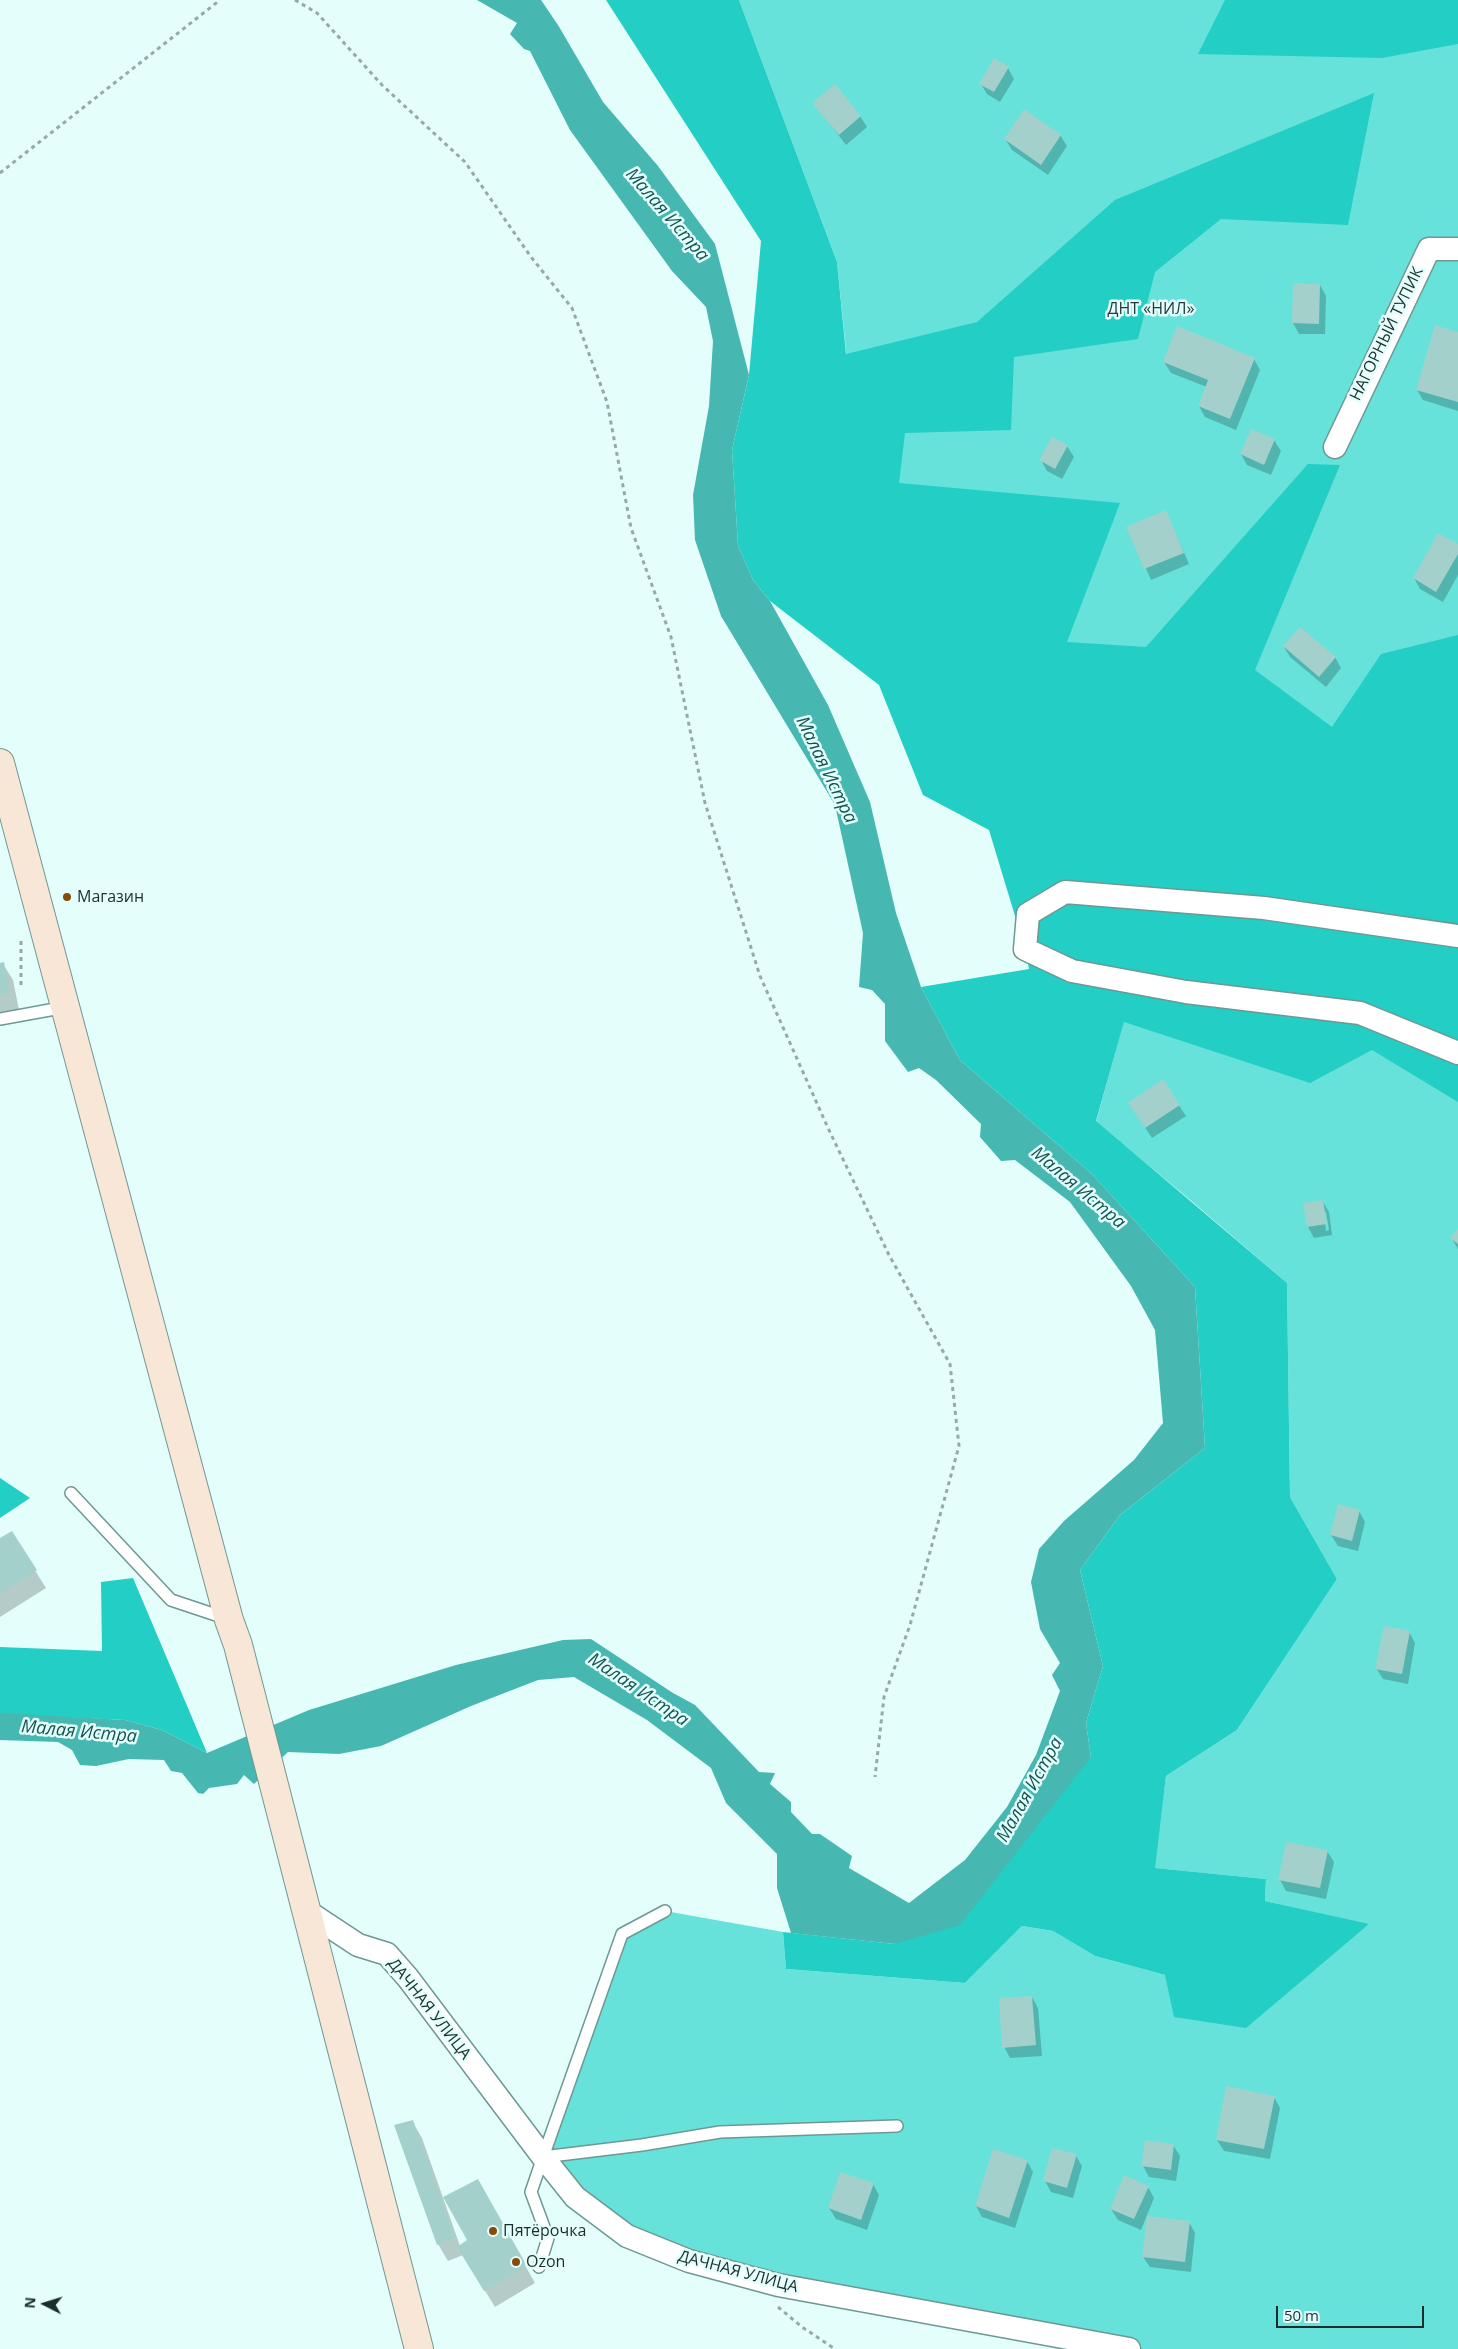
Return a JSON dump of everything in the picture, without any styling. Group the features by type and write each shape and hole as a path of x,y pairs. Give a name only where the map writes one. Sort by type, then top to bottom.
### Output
{"main road":[{"path":"0,763 238,1645 284,1830 308,1912 420,2349"}],"street":[{"name":"НАГОРНЫЙ ТУПИК","path":"1334,447 1429,249 1458,249"},
{"path":"1458,936 1264,908 1065,892 1028,914 1025,950 1072,971 1186,992 1360,1013 1458,1053"},
{"name":"ДАЧНАЯ УЛИЦА","path":"308,1912 358,1945 387,1954 408,1978 575,2197 627,2236 689,2261 778,2285 1129,2349"}],"lane":[{"path":"0,1019 66,1007"},
{"path":"71,1493 171,1600 230,1620"},
{"path":"539,2267 548,2238 531,2192 543,2157 622,1934 665,1911"},
{"path":"543,2157 642,2145 720,2132 897,2126"}],"path":[{"path":"0,173 220,0"},
{"path":"295,0 317,13 382,85 466,162 531,256 572,308 606,402 631,528 671,637 705,802 760,976 828,1128 881,1238 950,1364 959,1446 910,1625 884,1697 875,1777"},
{"path":"778,2285 776,2305 802,2327 835,2349"}],"green space":[{"name":"ДНТ «НИЛ»","path":"739,0 1458,0 1458,2349 1129,2349 778,2285 627,2236 543,2157 622,1934 665,1911 783,1932 786,1969 965,1983 1022,1926 1053,1931 1095,1956 1165,1975 1369,1925 1265,1901 1266,1879 1154,1868 1166,1776 1237,1730 1337,1579 1290,1497 1287,1283 1096,1122 1124,1021 868,567 837,262"}],"shaded area":[{"path":"606,0 739,0 837,262 846,354 977,322 1115,200 1374,93 1348,225 1221,219 1155,272 1138,339 1014,357 1011,430 905,433 899,483 1120,503 1067,642 1146,647 1308,464 1340,465 1255,670 1332,727 1381,654 1458,635 1458,1102 1372,1050 1310,1083 1124,1022 1096,1121 1287,1283 1290,1497 1337,1579 1237,1730 1166,1776 1155,1868 1266,1879 1265,1901 1369,1924 1246,2028 1174,2017 1165,1975 1095,1956 1053,1931 1022,1926 965,1983 786,1969 783,1932 895,1944 1091,1757 1086,1723 1103,1666 1080,1570 1120,1515 1205,1448 1195,1287 1092,1174 960,1060 921,987 1029,969 1025,949 989,830 923,795 879,685 770,601 753,580 738,545 732,450 749,375 761,241"},
{"path":"1225,0 1458,0 1458,44 1382,58 1198,54"},
{"path":"0,1478 30,1498 0,1518"},
{"path":"133,1578 207,1753 162,1730 125,1720 0,1714 0,1647 102,1651 101,1582"}],"water":[{"name":"Малая Истра","path":"477,0 541,0 558,25 603,102 658,166 715,244 749,375 732,450 738,545 753,580 770,601 828,705 870,802 896,913 921,987 960,1060 1092,1174 1195,1287 1205,1448 1120,1515 1080,1570 1103,1666 1086,1723 1091,1757 960,1925 895,1944 791,1933 777,1888 777,1854 726,1803 711,1768 647,1720 574,1677 538,1680 471,1706 381,1746 339,1754 288,1752 254,1784 244,1775 237,1784 209,1788 203,1794 198,1793 182,1773 171,1771 164,1760 129,1759 96,1766 80,1765 72,1750 58,1742 0,1740 0,1714 3,1713 125,1720 162,1730 207,1753 309,1710 456,1665 563,1640 591,1639 673,1693 695,1705 759,1772 775,1773 770,1784 791,1802 791,1812 812,1834 820,1834 852,1856 849,1868 909,1903 965,1860 1007,1807 1036,1755 1060,1691 1052,1675 1060,1663 1040,1629 1031,1582 1039,1549 1064,1521 1134,1460 1163,1423 1155,1330 1131,1286 1070,1202 1015,1160 1001,1161 980,1137 981,1124 936,1080 919,1068 908,1072 885,1041 885,1004 872,990 859,987 863,933 835,805 721,616 695,540 693,495 709,406 713,341 706,307 672,271 570,130 530,51 524,49 510,34 517,23"}],"building":[{"path":"994,58 1009,67 994,92 979,84"},
{"path":"835,84 861,116 839,135 812,103"},
{"path":"1024,109 1061,135 1041,165 1004,139"},
{"path":"1293,283 1320,284 1319,324 1292,323"},
{"path":"1435,325 1458,332 1458,402 1416,390"},
{"path":"1177,326 1255,358 1230,419 1198,406 1208,380 1163,362"},
{"path":"1251,429 1275,439 1264,465 1240,454"},
{"path":"1052,437 1068,445 1055,469 1039,460"},
{"path":"1166,510 1184,553 1144,569 1126,527"},
{"path":"1438,533 1458,544 1458,554 1436,592 1413,578"},
{"path":"1300,627 1336,657 1319,677 1283,646"},
{"path":"4,962 10,993 0,995 0,963"},
{"path":"1163,1079 1180,1105 1145,1128 1128,1103"},
{"path":"1323,1200 1327,1224 1307,1227 1303,1203"},
{"path":"1458,1229 1458,1244 1450,1238"},
{"path":"1338,1504 1360,1510 1352,1541 1330,1535"},
{"path":"12,1531 37,1570 0,1594 0,1538"},
{"path":"1384,1626 1410,1631 1402,1674 1375,1669"},
{"path":"1286,1842 1328,1850 1320,1888 1278,1880"},
{"path":"1032,1996 1036,2045 1002,2048 999,1998"},
{"path":"1226,2086 1275,2096 1264,2149 1216,2140"},
{"path":"413,2120 455,2238 437,2245 394,2125"},
{"path":"1145,2140 1174,2144 1171,2170 1141,2166"},
{"path":"1052,2148 1077,2154 1067,2188 1043,2181"},
{"path":"993,2149 1028,2160 1009,2218 975,2206"},
{"path":"840,2172 874,2183 861,2220 828,2208"},
{"path":"1124,2175 1149,2186 1134,2219 1110,2209"},
{"path":"478,2179 527,2266 484,2291 457,2247 467,2240 443,2197"},
{"path":"1147,2216 1190,2221 1185,2262 1142,2257"}],"place":[{"name":"Магазин","path":"67,897"},
{"name":"Пятёрочка","path":"493,2231"},
{"name":"Ozon","path":"516,2262"}]}
